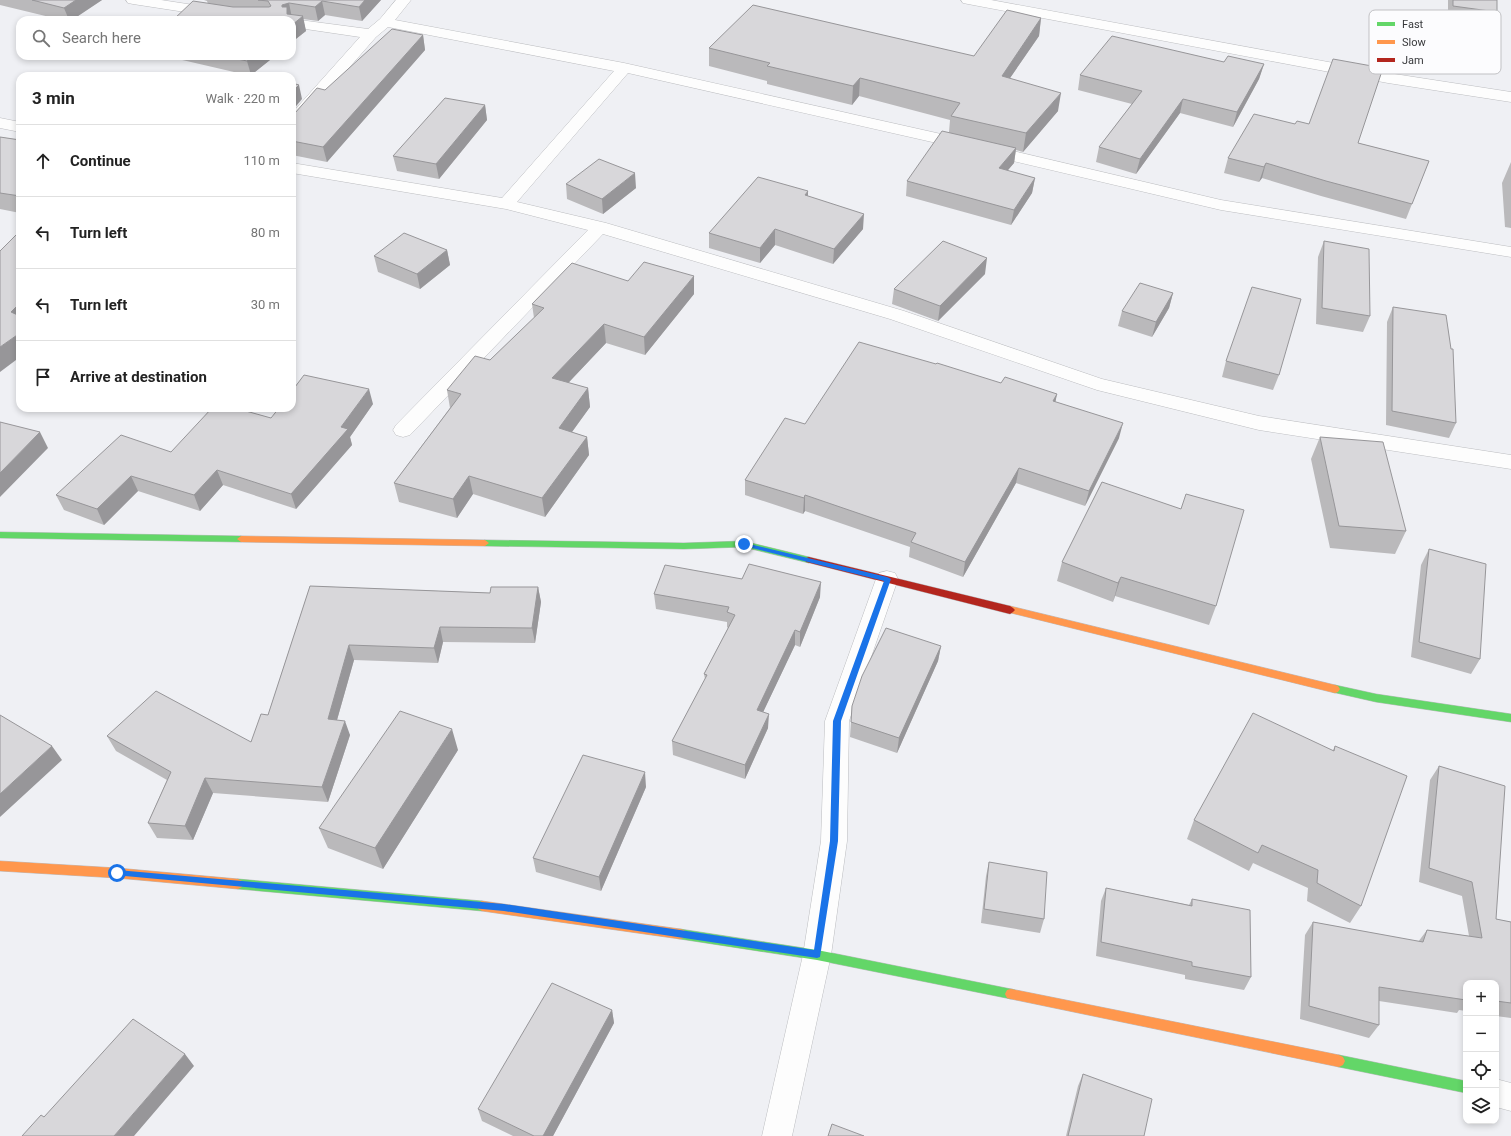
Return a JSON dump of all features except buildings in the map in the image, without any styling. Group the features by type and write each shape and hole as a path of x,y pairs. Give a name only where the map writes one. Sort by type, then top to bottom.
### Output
{"street":[{"path":"133,0 239,16"},
{"path":"296,118 371,34 404,0"},
{"path":"968,0 1388,78 1511,97"},
{"path":"384,22 624,68 934,137 1221,205 1511,252"},
{"path":"296,24 371,34"},
{"path":"506,204 624,68"},
{"path":"0,123 16,127"},
{"path":"296,169 506,204 574,220 897,315 1098,384 1260,423 1511,462"},
{"path":"403,430 600,227"},
{"path":"0,535 684,546 744,544 1324,687 1376,698 1511,718"},
{"path":"777,1136 817,954 834,841 837,721 887,579"},
{"path":"0,866 117,873 504,908 817,954 1463,1085"},
{"path":"1499,1094 1511,1097"}],"traffic: fast":[{"path":"0,535 241,539"},
{"path":"485,543 684,546 743,544 809,560"},
{"path":"1335,689 1376,698 1511,718"},
{"path":"238,884 482,906"},
{"path":"680,934 817,955 1011,994"},
{"path":"1339,1061 1463,1086"}],"traffic: slow":[{"path":"241,539 485,543"},
{"path":"1010,610 1335,689"},
{"path":"0,866 117,873 238,884"},
{"path":"482,906 680,934"},
{"path":"1011,994 1339,1061"}],"traffic: jam":[{"path":"809,560 1010,610"}],"route":[{"path":"117,873 504,908 817,954 834,841 837,721 887,579 744,544"}]}
